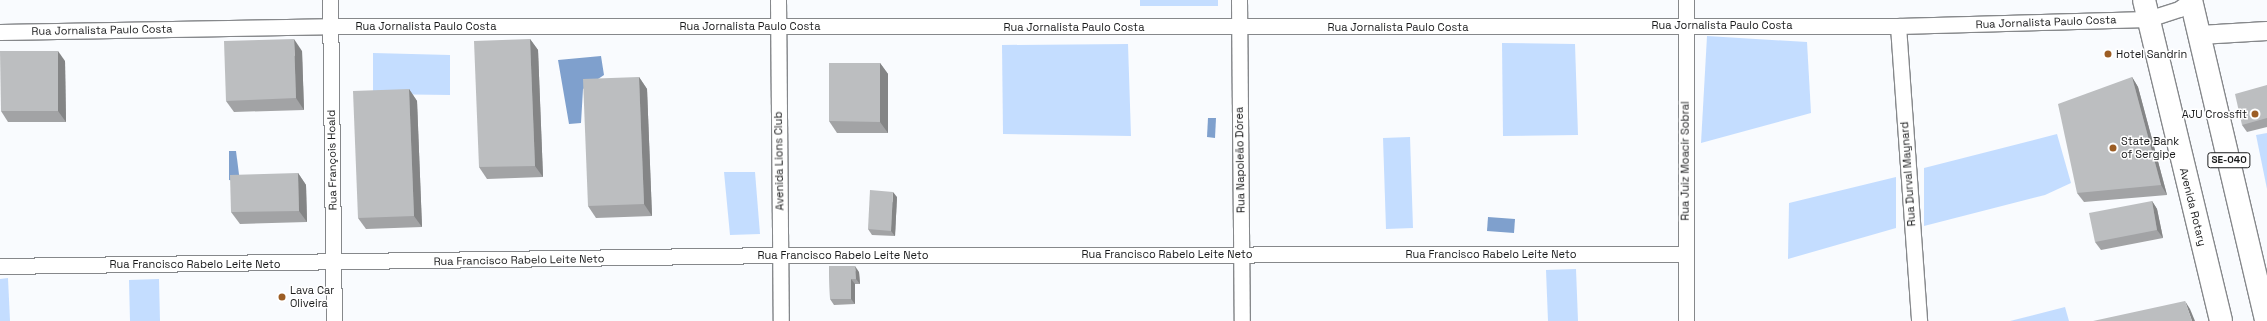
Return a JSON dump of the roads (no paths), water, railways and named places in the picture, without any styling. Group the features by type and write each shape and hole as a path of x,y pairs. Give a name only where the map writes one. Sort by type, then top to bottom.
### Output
{"main road":[{"name":"SE-040","path":"2191,0 2266,321"},
{"name":"Avenida Rotary","path":"2146,9 2221,321"}],"street":[{"name":"Rua François Hoald","path":"330,0 329,26 334,321"},
{"name":"Avenida Lions Club","path":"778,0 782,321"},
{"name":"Rua Napoleão Dórea","path":"1239,0 1238,28 1242,321"},
{"name":"Rua Juiz Moacir Sobral","path":"1686,0 1686,321"},
{"name":"Rua Jornalista Paulo Costa","path":"0,32 329,26 1238,28 1686,24 1898,26 2146,9 2180,9 2191,0"},
{"name":"Rua Durval Maynard","path":"1898,26 1919,321"},
{"path":"2200,35 2267,31"},
{"name":"Rua Francisco Rabelo Leite Neto","path":"0,266 334,264 780,255 1241,253 1685,254"}],"place":[{"name":"Hotel Sandrin","path":"2108,54"},
{"name":"AJU Crossfit","path":"2255,114"},
{"name":"State Bank of Sergipe","path":"2113,148"},
{"name":"Lava Car Oliveira","path":"282,297"}]}
